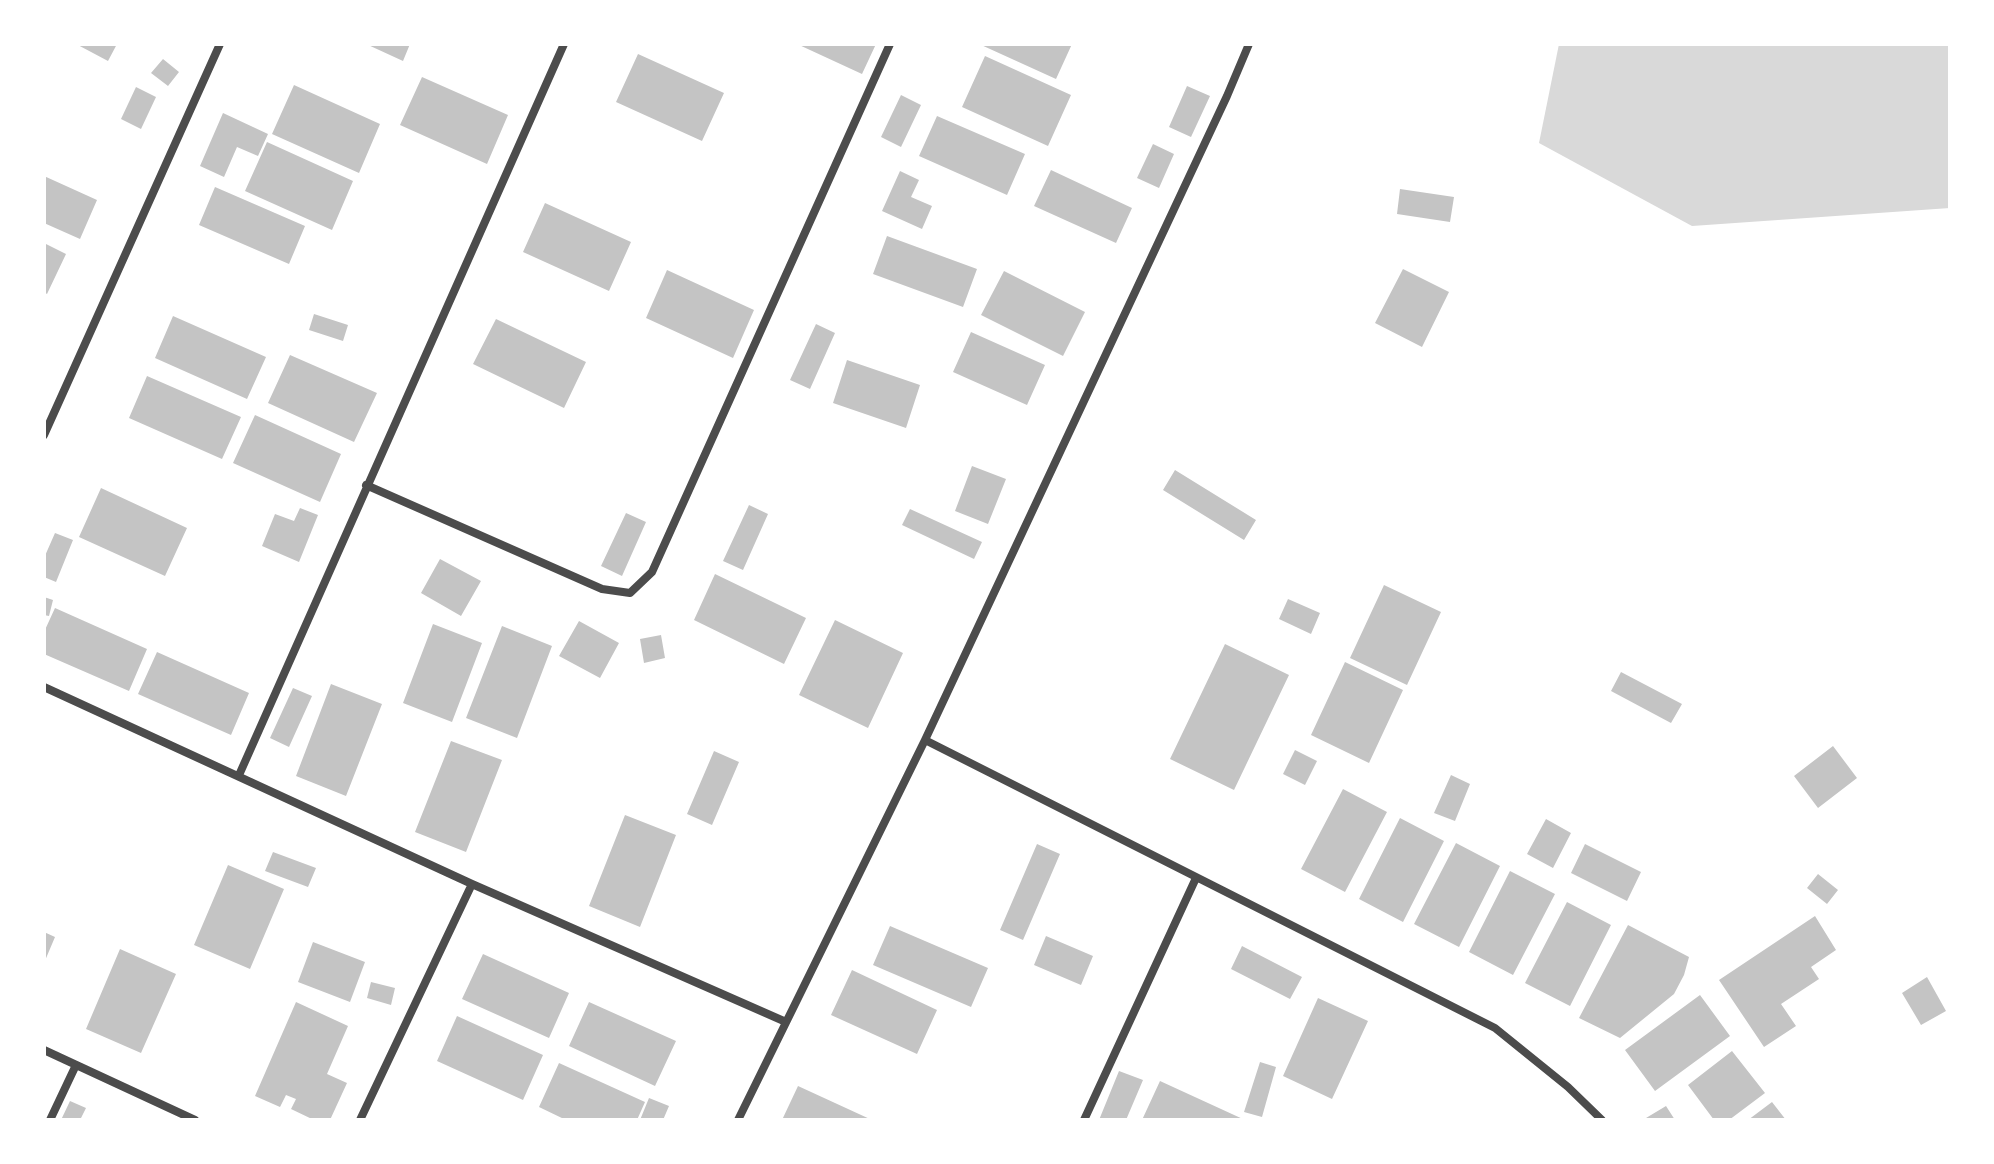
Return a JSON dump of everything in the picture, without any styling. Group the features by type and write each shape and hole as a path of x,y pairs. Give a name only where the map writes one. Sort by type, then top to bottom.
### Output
{"street":[{"path":"44,435 220,44"},
{"path":"239,775 564,44"},
{"path":"366,485 602,589 630,593 652,572 890,44"},
{"path":"738,1120 925,740 1249,44"},
{"path":"44,687 472,884 786,1022"},
{"path":"925,740 1495,1028 1568,1087 1602,1120"},
{"path":"1084,1120 1196,878"},
{"path":"360,1120 472,884"},
{"path":"44,1050 195,1120"},
{"path":"50,1120 76,1065"}],"shaded area":[{"path":"1559,44 1950,44 1950,208 1692,226 1539,143"}],"building":[{"path":"76,44 117,44 108,61"},
{"path":"366,44 410,44 403,61"},
{"path":"797,44 876,44 862,74"},
{"path":"979,44 1072,44 1056,79"},
{"path":"638,54 724,93 702,141 616,102"},
{"path":"985,56 1071,95 1048,146 962,107"},
{"path":"163,59 179,72 168,86 151,73"},
{"path":"422,77 508,115 487,164 400,125"},
{"path":"294,85 380,124 359,173 272,134"},
{"path":"1187,86 1210,96 1191,137 1169,127"},
{"path":"136,87 156,97 141,129 121,119"},
{"path":"901,95 921,105 901,147 881,137"},
{"path":"223,113 268,134 258,156 237,147 224,177 200,166"},
{"path":"937,116 1025,154 1007,195 919,156"},
{"path":"267,142 353,181 332,230 245,191"},
{"path":"1153,144 1174,154 1159,188 1137,178"},
{"path":"1051,170 1132,208 1116,243 1034,206"},
{"path":"900,171 919,180 911,197 932,206 922,229 882,211"},
{"path":"44,176 97,200 80,239 44,223"},
{"path":"215,187 305,226 289,264 199,225"},
{"path":"1400,189 1454,197 1450,222 1397,214"},
{"path":"545,203 631,242 609,291 523,252"},
{"path":"887,236 977,269 963,307 873,274"},
{"path":"44,243 66,254 47,294 44,292"},
{"path":"1403,269 1449,292 1422,347 1375,323"},
{"path":"667,270 754,310 733,358 646,318"},
{"path":"1004,271 1085,312 1063,356 981,315"},
{"path":"314,314 348,325 343,341 309,330"},
{"path":"173,316 266,357 247,399 155,358"},
{"path":"496,319 586,362 564,408 473,364"},
{"path":"816,324 835,333 810,389 790,380"},
{"path":"971,332 1045,365 1027,405 953,372"},
{"path":"290,355 377,393 354,442 268,403"},
{"path":"847,360 920,385 906,428 833,403"},
{"path":"147,376 241,417 222,459 129,418"},
{"path":"255,415 341,454 320,502 233,463"},
{"path":"972,466 1006,479 988,524 955,511"},
{"path":"1175,470 1256,520 1244,540 1163,490"},
{"path":"101,488 187,528 165,576 79,537"},
{"path":"749,505 768,514 743,570 723,561"},
{"path":"300,508 318,515 299,562 262,546 275,514 294,521"},
{"path":"910,509 982,542 974,559 902,525"},
{"path":"626,513 646,522 622,576 601,566"},
{"path":"55,533 73,540 56,582 44,577 44,558"},
{"path":"440,559 481,581 461,616 421,593"},
{"path":"715,574 806,618 784,664 694,620"},
{"path":"1384,585 1441,612 1407,685 1350,658"},
{"path":"44,597 53,600 49,616 44,615"},
{"path":"1288,599 1320,613 1311,634 1279,619"},
{"path":"55,608 147,649 129,691 44,654 44,632"},
{"path":"835,620 903,653 868,728 799,695"},
{"path":"579,621 619,643 600,678 559,656"},
{"path":"433,624 482,643 452,722 403,703"},
{"path":"502,626 552,646 517,738 466,718"},
{"path":"661,635 665,658 644,663 640,639"},
{"path":"1225,644 1289,675 1234,790 1170,759"},
{"path":"157,652 249,693 231,735 138,694"},
{"path":"1345,662 1403,690 1369,763 1311,735"},
{"path":"1621,672 1682,704 1671,723 1611,691"},
{"path":"331,684 382,704 346,796 296,776"},
{"path":"293,688 312,696 289,747 270,738"},
{"path":"451,741 502,760 466,852 415,832"},
{"path":"1833,746 1857,778 1818,808 1794,776"},
{"path":"1295,750 1317,761 1305,785 1283,774"},
{"path":"714,751 739,762 712,825 687,814"},
{"path":"1451,775 1470,784 1455,821 1434,813"},
{"path":"1343,789 1387,812 1345,892 1301,869"},
{"path":"625,815 676,835 640,927 589,906"},
{"path":"1400,818 1444,841 1403,922 1359,899"},
{"path":"1546,819 1571,833 1553,868 1527,854"},
{"path":"1456,843 1500,866 1459,947 1414,924"},
{"path":"1037,844 1060,854 1023,940 1000,930"},
{"path":"1585,844 1641,872 1627,901 1571,873"},
{"path":"273,852 316,868 308,887 265,871"},
{"path":"228,865 284,889 250,969 194,945"},
{"path":"1510,871 1555,894 1513,975 1469,952"},
{"path":"1818,874 1838,890 1827,904 1807,888"},
{"path":"1567,902 1611,925 1570,1006 1525,983"},
{"path":"1815,916 1836,950 1811,967 1819,979 1781,1004 1796,1026 1764,1047 1719,980"},
{"path":"1628,925 1689,957 1674,994 1620,1038 1579,1018"},
{"path":"890,926 988,968 971,1007 873,965"},
{"path":"44,932 55,937 44,963"},
{"path":"1046,936 1093,956 1081,985 1034,965"},
{"path":"313,942 365,962 350,1002 298,982"},
{"path":"1242,946 1302,977 1290,999 1231,969"},
{"path":"120,949 176,974 141,1053 86,1029"},
{"path":"483,954 569,993 549,1038 462,999"},
{"path":"852,970 937,1010 917,1054 831,1015"},
{"path":"1927,977 1946,1011 1921,1025 1902,993"},
{"path":"371,982 395,988 391,1005 367,998"},
{"path":"1700,995 1730,1036 1655,1091 1625,1050"},
{"path":"1318,998 1368,1021 1332,1099 1283,1076"},
{"path":"296,1002 348,1026 327,1074 347,1083 330,1120 314,1120 291,1109 296,1099 286,1095 280,1107 255,1096"},
{"path":"589,1002 676,1041 655,1086 569,1046"},
{"path":"457,1016 543,1055 523,1100 437,1061"},
{"path":"1732,1051 1765,1093 1729,1120 1714,1120 1688,1085"},
{"path":"1260,1062 1276,1067 1262,1117 1244,1112"},
{"path":"559,1063 645,1102 637,1120 566,1120 539,1107"},
{"path":"1119,1071 1143,1080 1126,1120 1099,1120"},
{"path":"1160,1081 1245,1120 1142,1120"},
{"path":"798,1086 872,1120 782,1120"},
{"path":"649,1098 669,1106 663,1120 640,1120"},
{"path":"70,1101 86,1108 80,1120 61,1120"},
{"path":"1772,1102 1786,1120 1748,1120"},
{"path":"1666,1106 1675,1120 1647,1120 1646,1118"}]}
